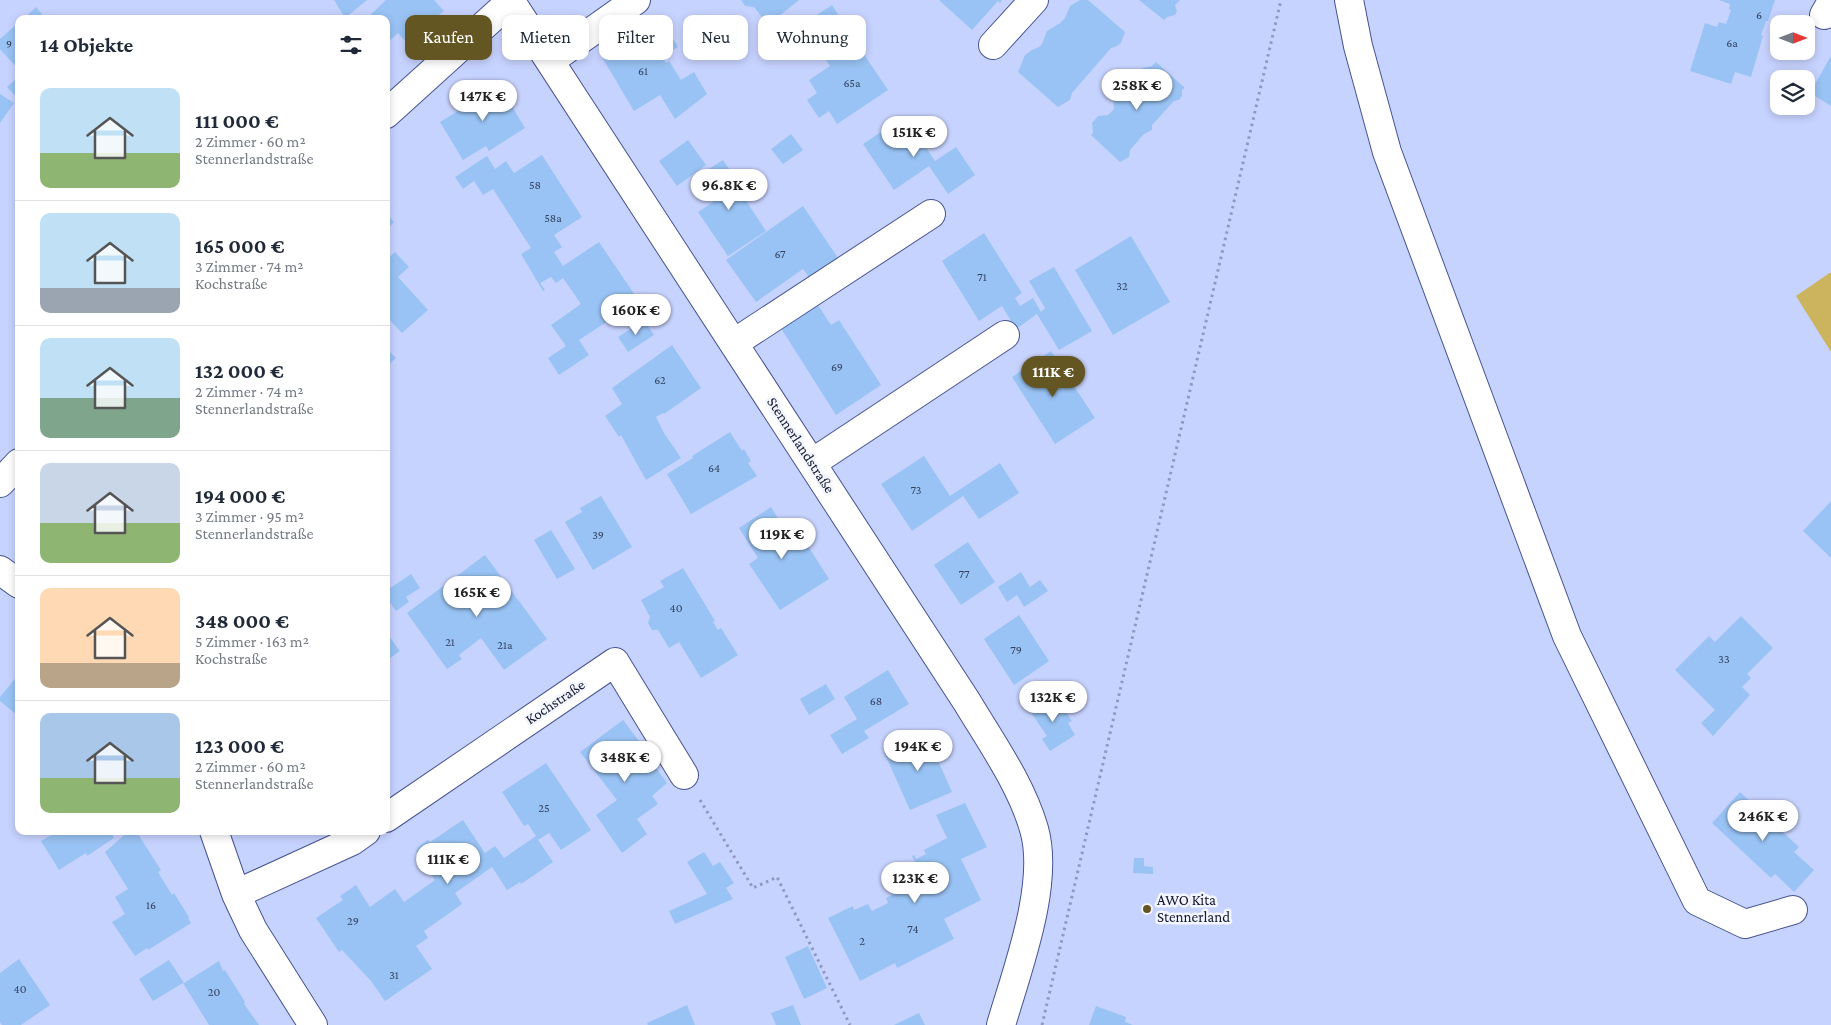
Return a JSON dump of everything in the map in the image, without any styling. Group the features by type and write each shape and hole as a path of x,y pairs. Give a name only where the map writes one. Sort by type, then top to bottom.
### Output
{"street":[{"path":"550,61 636,0"},
{"path":"993,45 1034,0"},
{"path":"1349,0 1358,46 1387,152 1567,636 1697,901 1746,924 1792,910"},
{"path":"390,110 510,1"},
{"name":"Stennerlandstraße","path":"510,1 967,702 1017,787 1035,830 1039,868 1032,920 1001,1025"},
{"path":"734,343 931,214"},
{"path":"812,463 1005,335"},
{"path":"0,484 15,467"},
{"path":"0,570 15,581"},
{"name":"Kochstraße","path":"390,815 615,662 684,775"},
{"path":"215,835 236,894 252,930 313,1025"},
{"path":"236,894 352,841 360,835"}],"path":[{"path":"1042,1025 1281,0"},
{"path":"684,775 753,888 777,877 850,1025"}],"shaded area":[{"path":"1831,272 1831,352 1796,296"}],"building":[{"path":"334,0 367,0 349,15 343,15"},
{"path":"386,0 434,0 444,11 439,15 405,15 405,41 398,33 390,40 390,15 370,15"},
{"path":"741,0 799,0 780,15 760,15 754,7 745,6"},
{"path":"939,0 1002,0 1000,3 998,1 972,30"},
{"path":"1080,0 1088,0 1125,32 1121,43 1111,48 1072,93 1070,100 1058,107 1018,72 1025,55 1042,44 1047,31 1060,23 1065,18 1070,6"},
{"path":"1139,0 1180,0 1175,5 1177,11 1175,15 1164,20"},
{"path":"1719,0 1775,0 1761,35 1763,36 1751,77 1735,72 1731,84 1690,71 1705,23 1717,27 1719,22 1726,24 1731,10 1729,9 1730,4"},
{"path":"832,5 839,15 817,15"},
{"path":"36,7 43,15 27,15"},
{"path":"15,26 15,66 0,49 0,39"},
{"path":"673,39 678,47 673,50"},
{"path":"1831,56 1831,106 1815,96 1815,84"},
{"path":"866,57 888,90 837,124 829,111 819,118 807,100 817,93 809,80 830,66 826,60 866,60"},
{"path":"604,60 664,60 666,63 669,61 681,80 694,72 707,94 675,119 660,95 634,111"},
{"path":"1156,62 1185,88 1182,90 1182,96 1179,100 1174,101 1152,125 1152,130 1144,134 1130,150 1129,157 1120,162 1091,135 1093,133 1092,123 1098,116 1108,115 1114,109 1113,99 1124,91 1129,91 1135,85 1137,73 1140,69 1152,66"},
{"path":"15,80 15,96 7,87"},
{"path":"496,80 525,128 489,151 486,146 463,160 440,122 463,108 460,103"},
{"path":"0,94 14,103 0,123"},
{"path":"905,116 935,161 956,147 975,175 948,194 929,166 894,190 863,144"},
{"path":"791,134 803,150 783,164 771,149"},
{"path":"688,140 706,165 677,186 659,161"},
{"path":"542,155 582,217 554,235 562,247 554,252 563,266 599,242 639,301 579,340 589,355 559,375 548,358 566,346 551,325 581,304 563,278 556,283 551,277 540,283 545,290 543,291 521,254 531,248 493,189 483,195 474,181 463,189 455,177 487,156 495,169 506,161 514,173"},
{"path":"723,160 742,188 739,190 766,231 728,256 698,212 719,198 701,174"},
{"path":"803,206 840,261 811,280 803,269 756,302 726,260"},
{"path":"390,218 394,222 390,226"},
{"path":"984,233 1022,293 1015,298 1020,306 1033,298 1041,312 1045,308 1029,281 1054,267 1092,331 1059,350 1037,314 1016,329 1002,306 979,321 942,261"},
{"path":"1131,236 1170,302 1113,335 1075,270"},
{"path":"395,252 409,267 398,277 428,310 402,333 390,320 390,256"},
{"path":"814,299 831,325 839,320 881,385 836,415 777,322"},
{"path":"644,320 654,335 628,352 618,337"},
{"path":"672,345 701,388 664,414 656,417 681,458 646,480 621,435 619,437 605,416 622,404 612,388"},
{"path":"1051,351 1095,418 1055,444 1012,377"},
{"path":"390,352 396,358 390,363"},
{"path":"730,432 742,451 744,449 751,461 748,463 757,476 691,514 667,474"},
{"path":"924,456 950,496 1000,463 1019,493 979,519 963,496 912,531 881,484"},
{"path":"601,496 632,547 593,570 565,522 582,512 580,508"},
{"path":"1831,501 1831,558 1803,531"},
{"path":"771,507 790,538 799,532 829,579 780,610 749,564 758,558 739,528"},
{"path":"551,530 575,569 557,579 534,540"},
{"path":"968,542 995,582 961,605 934,565"},
{"path":"485,555 547,639 504,670 481,638 459,655 462,659 447,669 407,613"},
{"path":"683,568 715,621 713,622 718,630 721,628 738,655 701,678 679,642 669,648 658,630 652,630 648,623 650,617 641,600 664,587 660,581"},
{"path":"1021,572 1030,587 1040,580 1048,591 1024,607 1017,595 1007,602 998,587"},
{"path":"411,574 420,588 406,597 409,602 396,611 390,603 390,588"},
{"path":"1019,615 1049,661 1014,685 984,639"},
{"path":"1741,616 1773,648 1747,674 1751,678 1742,687 1750,695 1713,736 1701,723 1715,710 1675,670 1709,636 1715,642"},
{"path":"390,637 400,651 390,658"},
{"path":"888,670 909,704 864,731 869,738 842,754 830,735 857,719 844,697"},
{"path":"15,679 15,714 0,701 0,697"},
{"path":"826,684 835,699 809,715 800,699"},
{"path":"1054,695 1072,721 1068,723 1075,735 1050,751 1042,739 1047,736 1030,711"},
{"path":"623,720 648,753 646,754 667,783 652,796 658,804 637,819 647,834 622,853 596,815 617,800 580,752"},
{"path":"926,733 952,792 910,810 884,752"},
{"path":"546,763 591,830 561,850 549,833 538,840 553,862 521,884 520,882 507,890 492,867 455,893 462,904 424,931 428,938 416,946 432,969 385,1001 371,981 342,950 339,952 316,918 343,900 340,896 356,885 370,907 395,889 404,902 435,880 416,851 417,848 428,840 430,842 463,820 485,853 495,846 504,858 536,836 528,824 524,826 502,792"},
{"path":"1740,792 1799,847 1794,852 1814,870 1794,892 1775,874 1771,878 1712,823"},
{"path":"965,803 987,847 961,859 981,900 944,919 954,939 897,968 895,963 860,981 828,918 853,906 854,910 868,904 872,911 888,903 886,898 905,888 908,892 923,885 920,879 923,878 912,856 914,855 916,859 926,854 924,850 947,838 936,815"},
{"path":"51,835 112,835 114,838 87,856 86,853 59,870 41,841"},
{"path":"124,835 139,835 161,870 158,872 172,895 174,893 191,923 135,956 112,922 125,914 115,897 128,889 105,852"},
{"path":"704,852 713,866 720,862 734,883 726,888 733,899 675,924 669,911 707,894 687,862"},
{"path":"1134,858 1144,858 1144,866 1153,867 1153,874 1133,873"},
{"path":"808,946 827,988 804,999 785,957"},
{"path":"19,959 50,1005 21,1025 2,1025 0,1022 0,973"},
{"path":"169,960 184,983 219,961 223,971 225,970 245,1002 244,1004 259,1025 209,1025 183,983 153,1001 139,979"},
{"path":"687,1005 695,1025 648,1025 647,1023"},
{"path":"793,1005 801,1025 776,1025 771,1013"},
{"path":"1096,1006 1126,1017 1125,1022 1133,1025 1089,1025"},
{"path":"919,1013 925,1025 894,1025"}],"place":[{"name":"AWO Kita Stennerland","path":"1147,909"}]}
